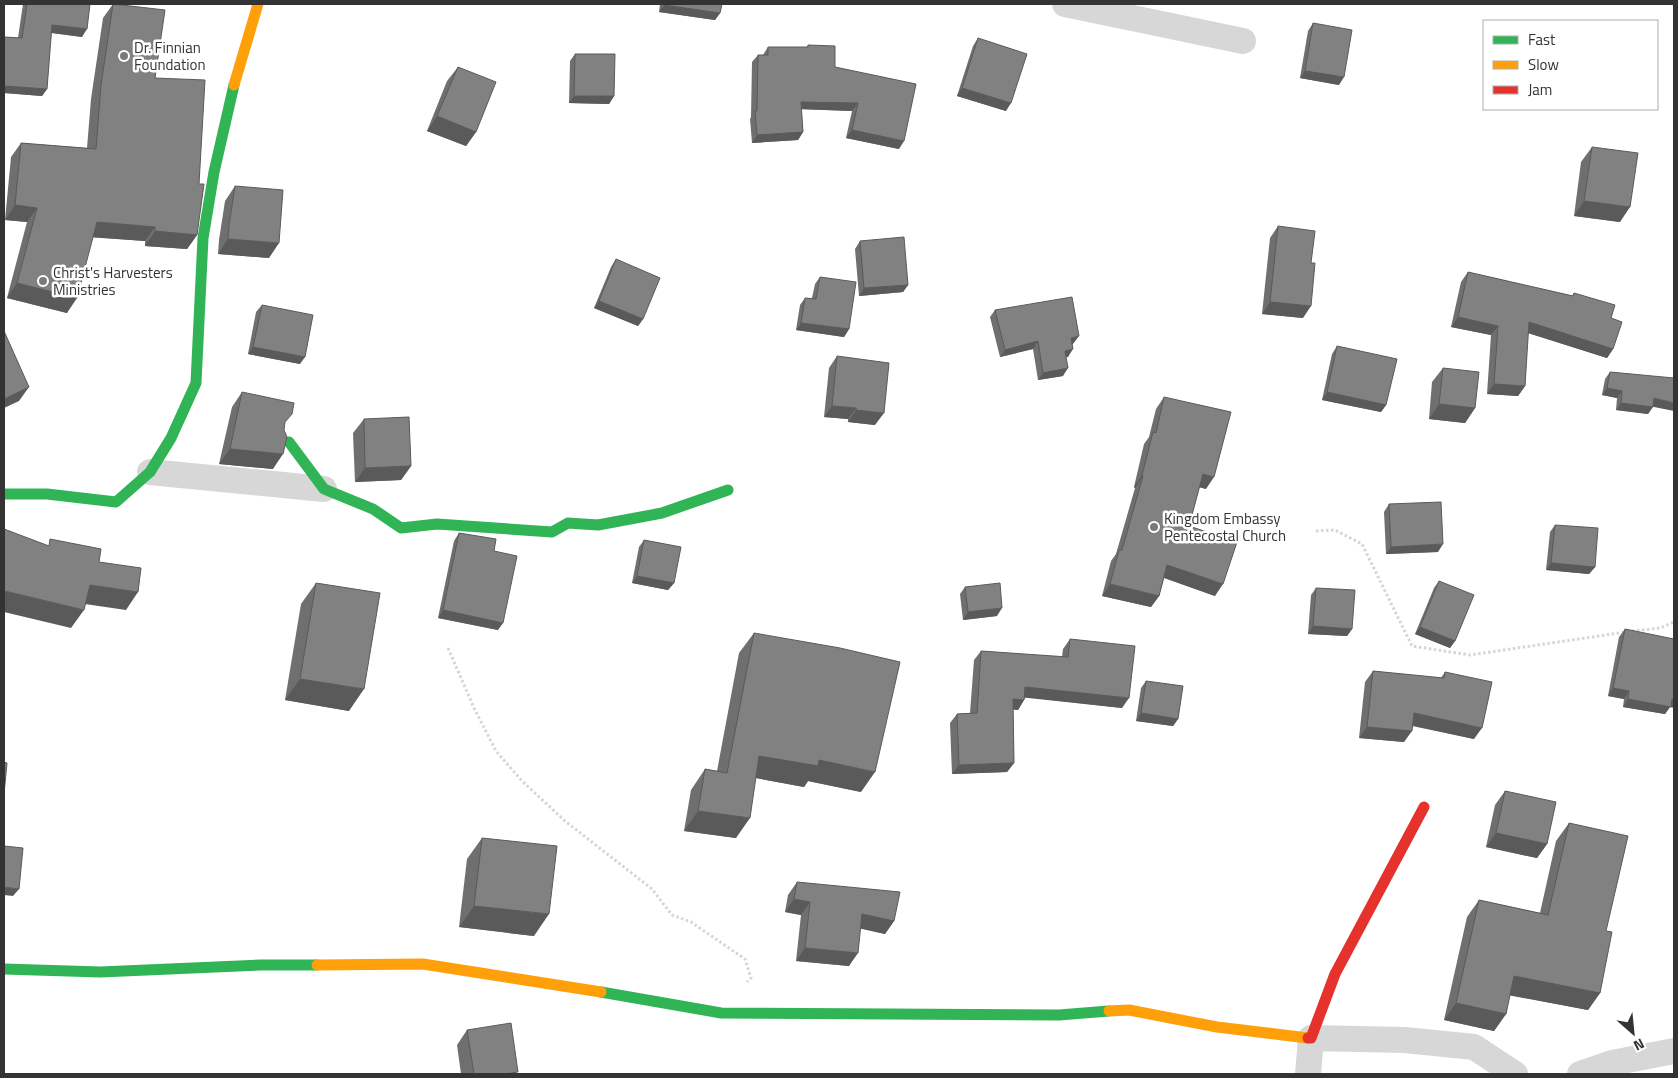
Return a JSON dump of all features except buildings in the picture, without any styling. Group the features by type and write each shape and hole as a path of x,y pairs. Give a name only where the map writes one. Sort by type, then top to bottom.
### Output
{"street":[{"path":"4,494 47,494 116,502 150,472 171,438 196,383 203,238 212,181 236,75 258,4"},
{"path":"1064,4 1243,41"},
{"path":"289,442 324,489"},
{"path":"150,472 324,489 373,509 401,528 437,524 552,532 568,523 598,525 662,513 728,490"},
{"path":"1308,1074 1311,1038 1336,974 1424,807"},
{"path":"4,969 100,972 260,965 423,964 721,1014 1059,1015 1129,1010 1217,1027 1311,1038 1405,1040 1474,1047 1515,1074"},
{"path":"1580,1074 1612,1063 1674,1051"}],"path":[{"path":"1316,530 1335,530 1362,544 1412,646 1470,655 1660,628 1674,622"},
{"path":"448,648 474,708 496,751 522,781 565,821 652,889 672,915 691,922 745,959 750,978 721,1014"}],"traffic: fast":[{"path":"4,494 47,494 116,502 150,472 171,438 196,383 203,238 214,172 234,85"},
{"path":"289,442 324,489 373,509 401,528 437,524 552,532 568,523 598,525 662,513 728,490"},
{"path":"4,969 100,972 260,965 317,965"},
{"path":"601,992 721,1013 1059,1015 1109,1011"}],"traffic: slow":[{"path":"234,85 258,4"},
{"path":"317,965 423,964 601,992"},
{"path":"1109,1011 1129,1010 1217,1027 1308,1038"}],"traffic: jam":[{"path":"1308,1038 1311,1038 1335,974 1424,807"}],"place":[{"name":"Dr. Finnian Foundation","path":"124,56"},
{"name":"Christ's Harvesters Ministries","path":"43,281"},
{"name":"Kingdom Embassy Pentecostal Church","path":"1154,527"}]}
